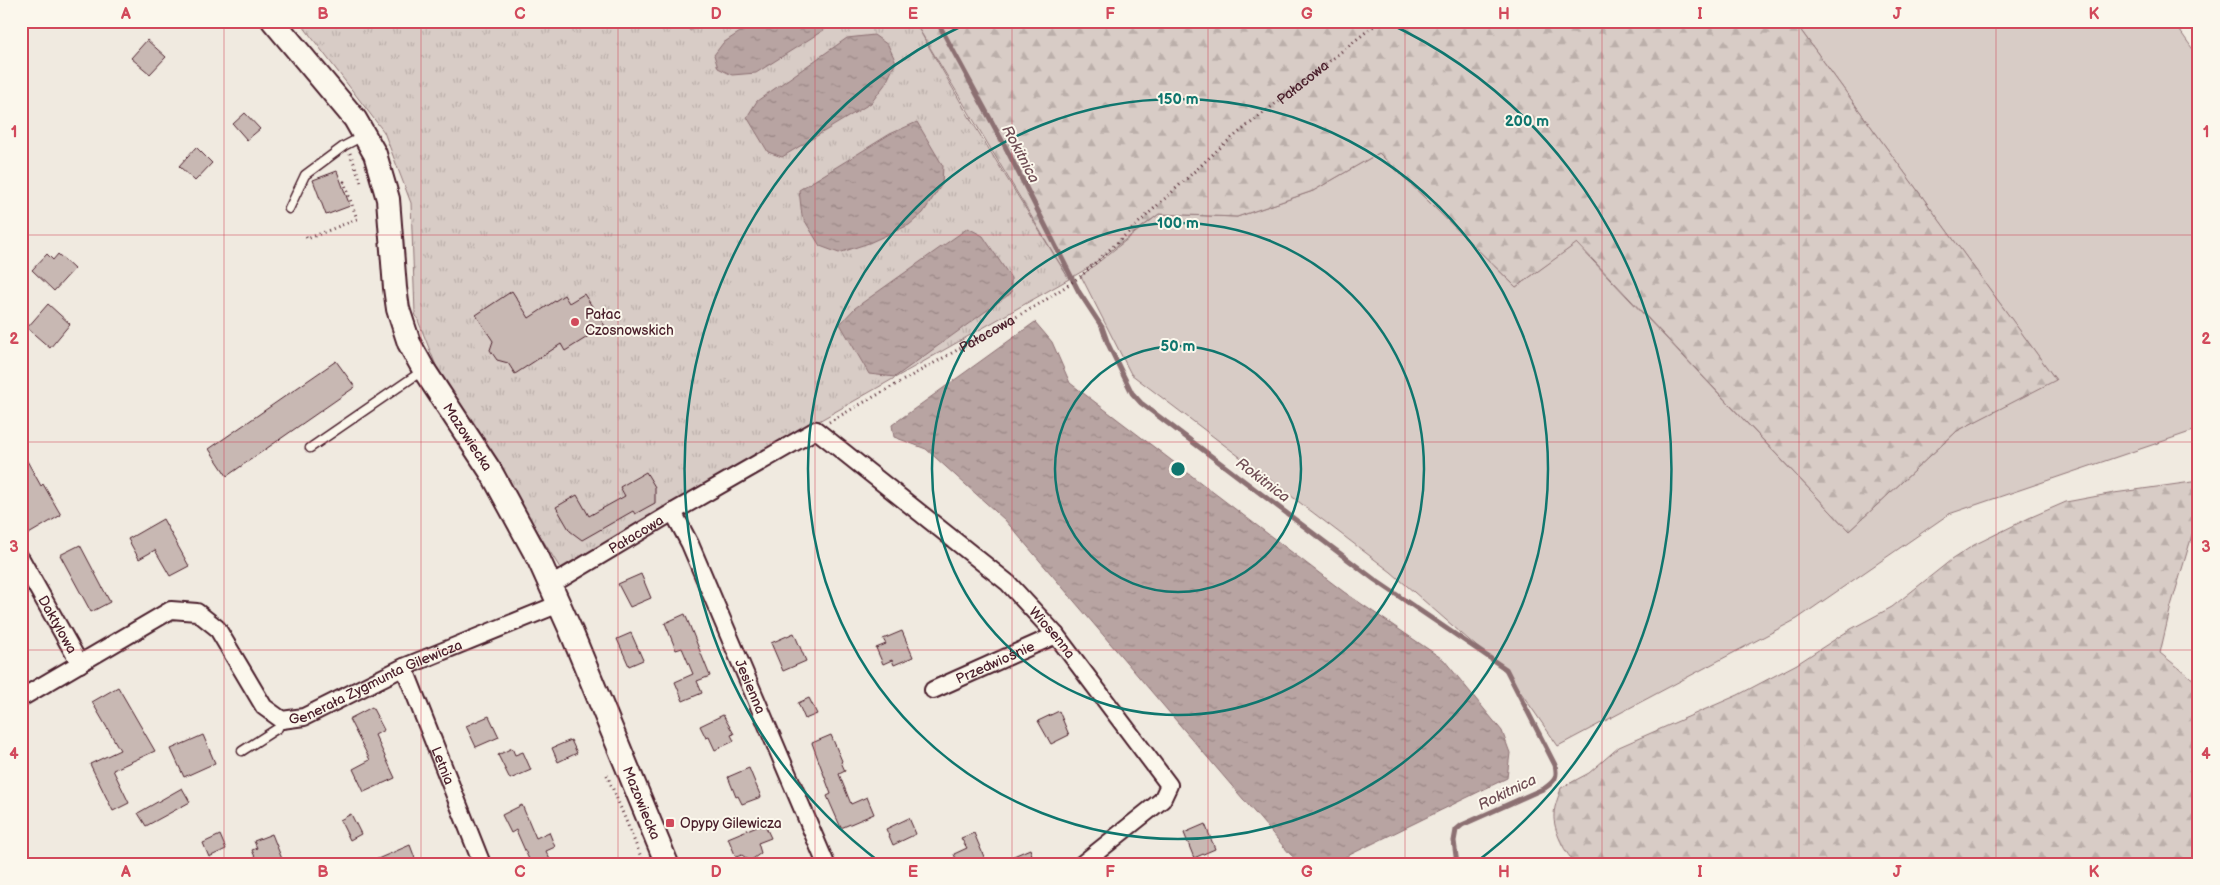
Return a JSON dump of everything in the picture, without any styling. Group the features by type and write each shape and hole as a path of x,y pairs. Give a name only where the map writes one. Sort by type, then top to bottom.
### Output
{"street":[{"name":"Mazowiecka","path":"273,21 337,95 356,140 382,174 388,199 398,309 409,343 424,370 491,472 526,535 555,595 667,864"},
{"name":"Pałacowa","path":"555,595 673,512 816,430"},
{"name":"Wiosenna","path":"816,430 1008,583 1056,635 1169,786 1162,800 1082,864"},
{"name":"Jesienna","path":"673,512 690,544 826,864"},
{"name":"Daktylowa","path":"21,559 80,664"},
{"name":"Generała Zygmunta Gilewicza","path":"21,698 171,610 198,612 217,628 264,707 282,720 304,717 555,595"},
{"name":"Przedwiośnie","path":"933,690 1056,635"},
{"name":"Letnia","path":"404,667 482,864"}],"lane":[{"path":"289,209 305,176 356,140"},
{"path":"310,448 424,370"},
{"path":"242,751 278,728 282,720"}],"path":[{"name":"Pałacowa","path":"816,430 1041,303 1081,276 1223,146 1380,21"},
{"path":"356,140 364,188"},
{"path":"306,237 307,239 357,219 344,182 341,184"}],"green space":[{"path":"310,21 685,21 690,31 707,21 914,21 971,120 1069,279 560,568 437,368 415,313 411,203 384,132 303,26"},
{"path":"914,21 1794,21 2056,380 1957,431 1849,531 1577,243 1516,287 1379,153 1313,191 1237,217 1159,214 1088,268 1069,279"},
{"path":"1794,21 2173,21 2199,58 2199,429 1949,514 1797,619 1558,746 1508,674 1391,572 1131,374 1081,276 1159,214 1237,217 1313,191 1379,153 1516,287 1576,243 1849,531 1957,431 2055,379"},
{"path":"2199,481 2199,512 2171,606 2160,653 2199,684 2199,864 1577,864 1568,855 1554,821 1555,808 1561,788 1589,773 1619,747 1738,695 1797,664 1851,629 1892,607 1951,560 1974,545 2029,518 2066,502"}],"water":[{"path":"757,21 838,21 756,73 732,75 718,68 714,55 723,43"},
{"path":"874,35 888,45 896,62 886,83 871,103 782,157 768,152 747,117 757,101 847,38"},
{"path":"917,122 943,166 942,184 923,213 909,225 869,243 839,253 820,246 802,216 799,190 890,134"},
{"path":"968,228 983,236 1011,278 1011,293 895,377 869,374 840,324 855,308"},
{"path":"1035,322 1052,342 1070,383 1344,592 1444,660 1502,731 1510,753 1507,778 1331,864 1301,864 1290,854 1005,520 926,449 894,437 892,425"}],"building":[{"path":"147,40 166,57 150,74 131,58"},
{"path":"245,113 260,129 247,140 233,124"},
{"path":"196,147 212,163 195,181 179,166"},
{"path":"337,171 350,206 326,215 313,180"},
{"path":"47,254 53,260 58,254 74,269 54,291 32,270"},
{"path":"512,291 529,318 564,295 569,303 584,294 605,326 565,351 561,344 515,374 508,363 497,360 490,350 493,341 476,315"},
{"path":"48,304 70,324 50,348 27,328"},
{"path":"336,361 355,387 227,476 209,449"},
{"path":"21,450 41,486 43,484 61,515 27,535 21,525"},
{"path":"646,472 655,487 655,503 635,514 633,511 582,540 570,531 556,507 577,495 589,516 625,496 620,487"},
{"path":"163,519 189,566 170,576 155,550 139,559 128,539"},
{"path":"80,545 110,602 91,612 60,555"},
{"path":"641,574 651,598 630,607 618,584"},
{"path":"685,614 710,676 697,681 702,693 683,701 675,682 693,674 682,648 676,650 665,623"},
{"path":"902,631 913,657 894,665 892,660 883,664 876,648 886,644 883,639"},
{"path":"631,633 643,660 629,666 617,639"},
{"path":"794,633 806,661 783,671 771,643"},
{"path":"118,687 155,751 113,770 129,803 113,811 90,764 120,750 92,702"},
{"path":"809,698 817,714 805,719 798,703"},
{"path":"372,707 384,730 375,735 395,778 364,792 353,769 370,760 349,719"},
{"path":"1059,711 1069,735 1051,744 1038,721"},
{"path":"723,715 734,734 731,735 734,741 715,750 709,737 706,738 700,726"},
{"path":"489,716 499,737 476,747 466,726"},
{"path":"203,735 215,763 184,777 171,749"},
{"path":"831,735 845,771 839,774 851,804 867,797 874,814 841,828 827,796 831,794 812,743"},
{"path":"571,740 577,753 558,762 552,748"},
{"path":"512,748 515,755 523,752 531,770 510,779 498,755"},
{"path":"749,768 761,797 742,804 738,796 736,797 728,777"},
{"path":"182,788 190,802 146,826 138,813"},
{"path":"522,805 536,838 549,832 555,847 546,851 552,864 531,864 516,830 511,833 502,815"},
{"path":"351,814 361,834 350,840 340,820"},
{"path":"909,818 916,834 893,845 886,829"},
{"path":"764,823 771,838 758,843 761,853 750,861 742,855 736,857 728,838"},
{"path":"1205,824 1215,849 1194,858 1184,833"},
{"path":"974,833 987,864 958,864 954,854 967,848 961,838"},
{"path":"272,834 284,864 258,864 252,850 257,848 254,841"},
{"path":"220,835 226,849 209,857 203,843"},
{"path":"410,845 416,861 409,864 366,864"},
{"path":"1030,849 1035,864 995,864"}],"waterway":[{"name":"Rokitnica","path":"937,21 1006,148 1079,292 1102,327 1108,344 1132,393 1141,403 1375,580 1506,669 1555,765 1556,776 1545,788 1462,825 1456,830 1454,841 1457,864"}],"place":[{"name":"Pałac Czosnowskich","path":"575,322"},
{"name":"Opypy Gilewicza","path":"670,823"}]}
